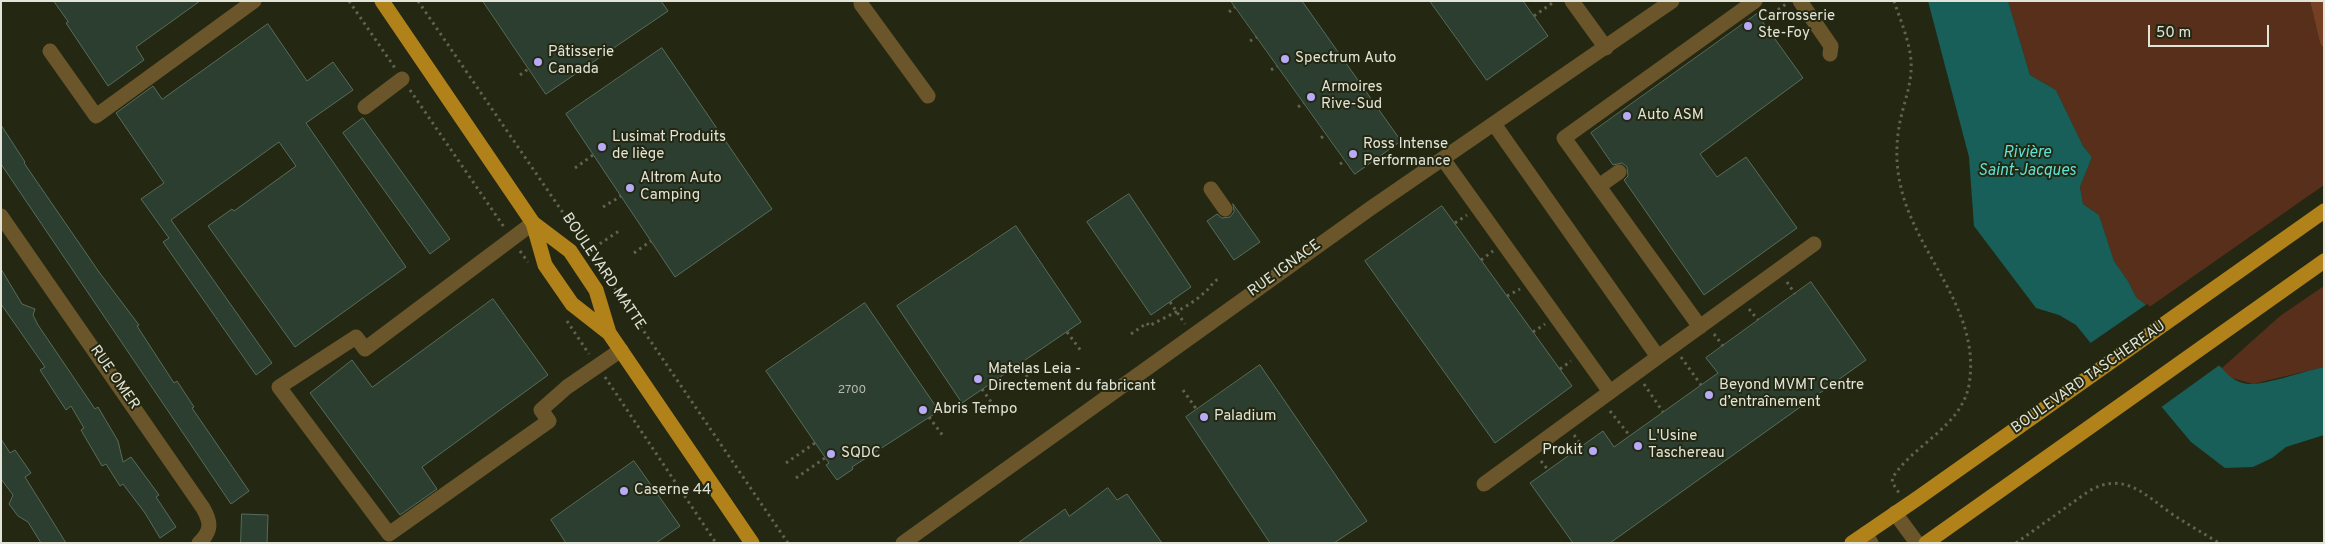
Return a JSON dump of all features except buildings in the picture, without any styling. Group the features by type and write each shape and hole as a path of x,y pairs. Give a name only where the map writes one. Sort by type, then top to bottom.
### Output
{"main road":[{"name":"BOULEVARD MATTE","path":"382,1 534,223 570,251 596,290 609,333 752,543"},
{"name":"BOULEVARD TASCHEREAU","path":"1852,543 1868,539 1896,513 2324,211"},
{"name":"BOULEVARD MATTE","path":"534,223 545,265 572,304 609,333"},
{"path":"1926,543 2324,261"}],"street":[{"path":"50,51 96,116 254,1"},
{"path":"1572,1 1606,48"},
{"name":"RUE IGNACE","path":"902,543 1443,159 1672,1"},
{"path":"1700,327 1564,138 1755,1"},
{"path":"1800,1 1831,46 1830,54"},
{"path":"861,4 928,96"},
{"path":"365,107 402,79"},
{"path":"1494,124 1658,357"},
{"path":"1443,159 1606,395"},
{"path":"1599,186 1619,172"},
{"path":"1211,189 1226,209"},
{"name":"RUE OMER","path":"1,216 203,508 209,519 210,527 207,535 199,543"},
{"path":"534,223 365,349 356,337 279,387 389,534 549,421 541,410 568,387 620,350"},
{"path":"1484,484 1814,244"},
{"path":"1896,513 1917,543"}],"path":[{"path":"349,1 393,66"},
{"name":"BOULEVARD MATTE","path":"418,1 594,258"},
{"path":"1534,16 1555,1"},
{"path":"1762,21 1790,1"},
{"path":"1894,1 1907,44 1912,70 1899,126 1897,152 1900,183 1909,214 1958,309 1966,336 1970,374 1968,387 1951,419 1893,477 1892,482 1897,491"},
{"path":"1229,12 1235,7"},
{"path":"1250,41 1257,37"},
{"path":"1271,70 1277,66"},
{"path":"520,75 528,69"},
{"path":"412,94 500,222"},
{"path":"1298,108 1304,103"},
{"path":"1321,138 1326,134"},
{"path":"575,168 593,155"},
{"path":"1340,164 1345,161"},
{"path":"603,208 621,196"},
{"path":"1455,223 1461,220"},
{"path":"589,251 618,231"},
{"path":"634,253 651,241"},
{"path":"1481,260 1487,256"},
{"path":"1131,334 1147,323 1149,326 1178,313 1206,292 1210,285 1218,279"},
{"name":"BOULEVARD MATTE","path":"610,282 788,543"},
{"path":"1508,296 1513,293"},
{"path":"1170,302 1178,313"},
{"path":"1533,332 1538,329"},
{"path":"1067,332 1081,351"},
{"path":"1674,346 1701,385"},
{"path":"1019,364 1032,384"},
{"path":"1560,369 1564,365"},
{"path":"1636,373 1663,412"},
{"path":"608,380 716,543"},
{"path":"982,389 996,409"},
{"path":"1183,390 1197,410"},
{"path":"1606,395 1630,436"},
{"path":"929,417 943,436"},
{"path":"786,463 815,443"},
{"path":"796,478 825,458"},
{"path":"2016,543 2102,484 2114,482 2130,485 2144,493 2174,515 2219,543"}],"shaded area":[{"path":"2008,1 2310,1 2320,43 2324,49 2324,185 2148,308 2136,297 2128,281 2114,261 2099,215 2083,204 2080,187 2092,157 2083,146 2056,90 2030,75"},
{"path":"2310,1 2324,1 2324,49 2320,43"},
{"path":"2324,286 2324,367 2253,384 2228,377 2222,368 2280,316"}],"water":[{"name":"Rivière Saint-Jacques","path":"1928,1 2008,1 2030,75 2056,90 2083,146 2092,157 2080,187 2083,204 2099,215 2114,261 2128,281 2136,297 2231,377 2246,384 2277,380 2324,367 2324,435 2286,447 2272,458 2253,467 2225,468 2191,442 2155,399 2093,346 2076,325 2059,315 2036,308 1974,226 1969,157"}],"pier":[{"path":"2147,304 2221,364 2160,408 2089,344"}],"place":[{"name":"Carrosserie Ste-Foy","path":"1748,26"},
{"name":"Spectrum Auto","path":"1285,59"},
{"name":"Pâtisserie Canada","path":"538,62"},
{"name":"Armoires Rive-Sud","path":"1311,97"},
{"name":"Auto ASM","path":"1627,116"},
{"name":"Lusimat Produits de liège","path":"602,147"},
{"name":"Ross Intense Performance","path":"1353,154"},
{"name":"Altrom Auto Camping","path":"630,188"},
{"name":"Matelas Leia - Directement du fabricant","path":"978,379"},
{"name":"Beyond MVMT Centre d’entraînement","path":"1709,395"},
{"name":"Abris Tempo","path":"923,410"},
{"name":"Paladium","path":"1204,417"},
{"name":"L'Usine Taschereau","path":"1638,446"},
{"name":"Prokit","path":"1593,451"},
{"name":"SQDC","path":"831,454"},
{"name":"Caserne 44","path":"624,491"}]}
